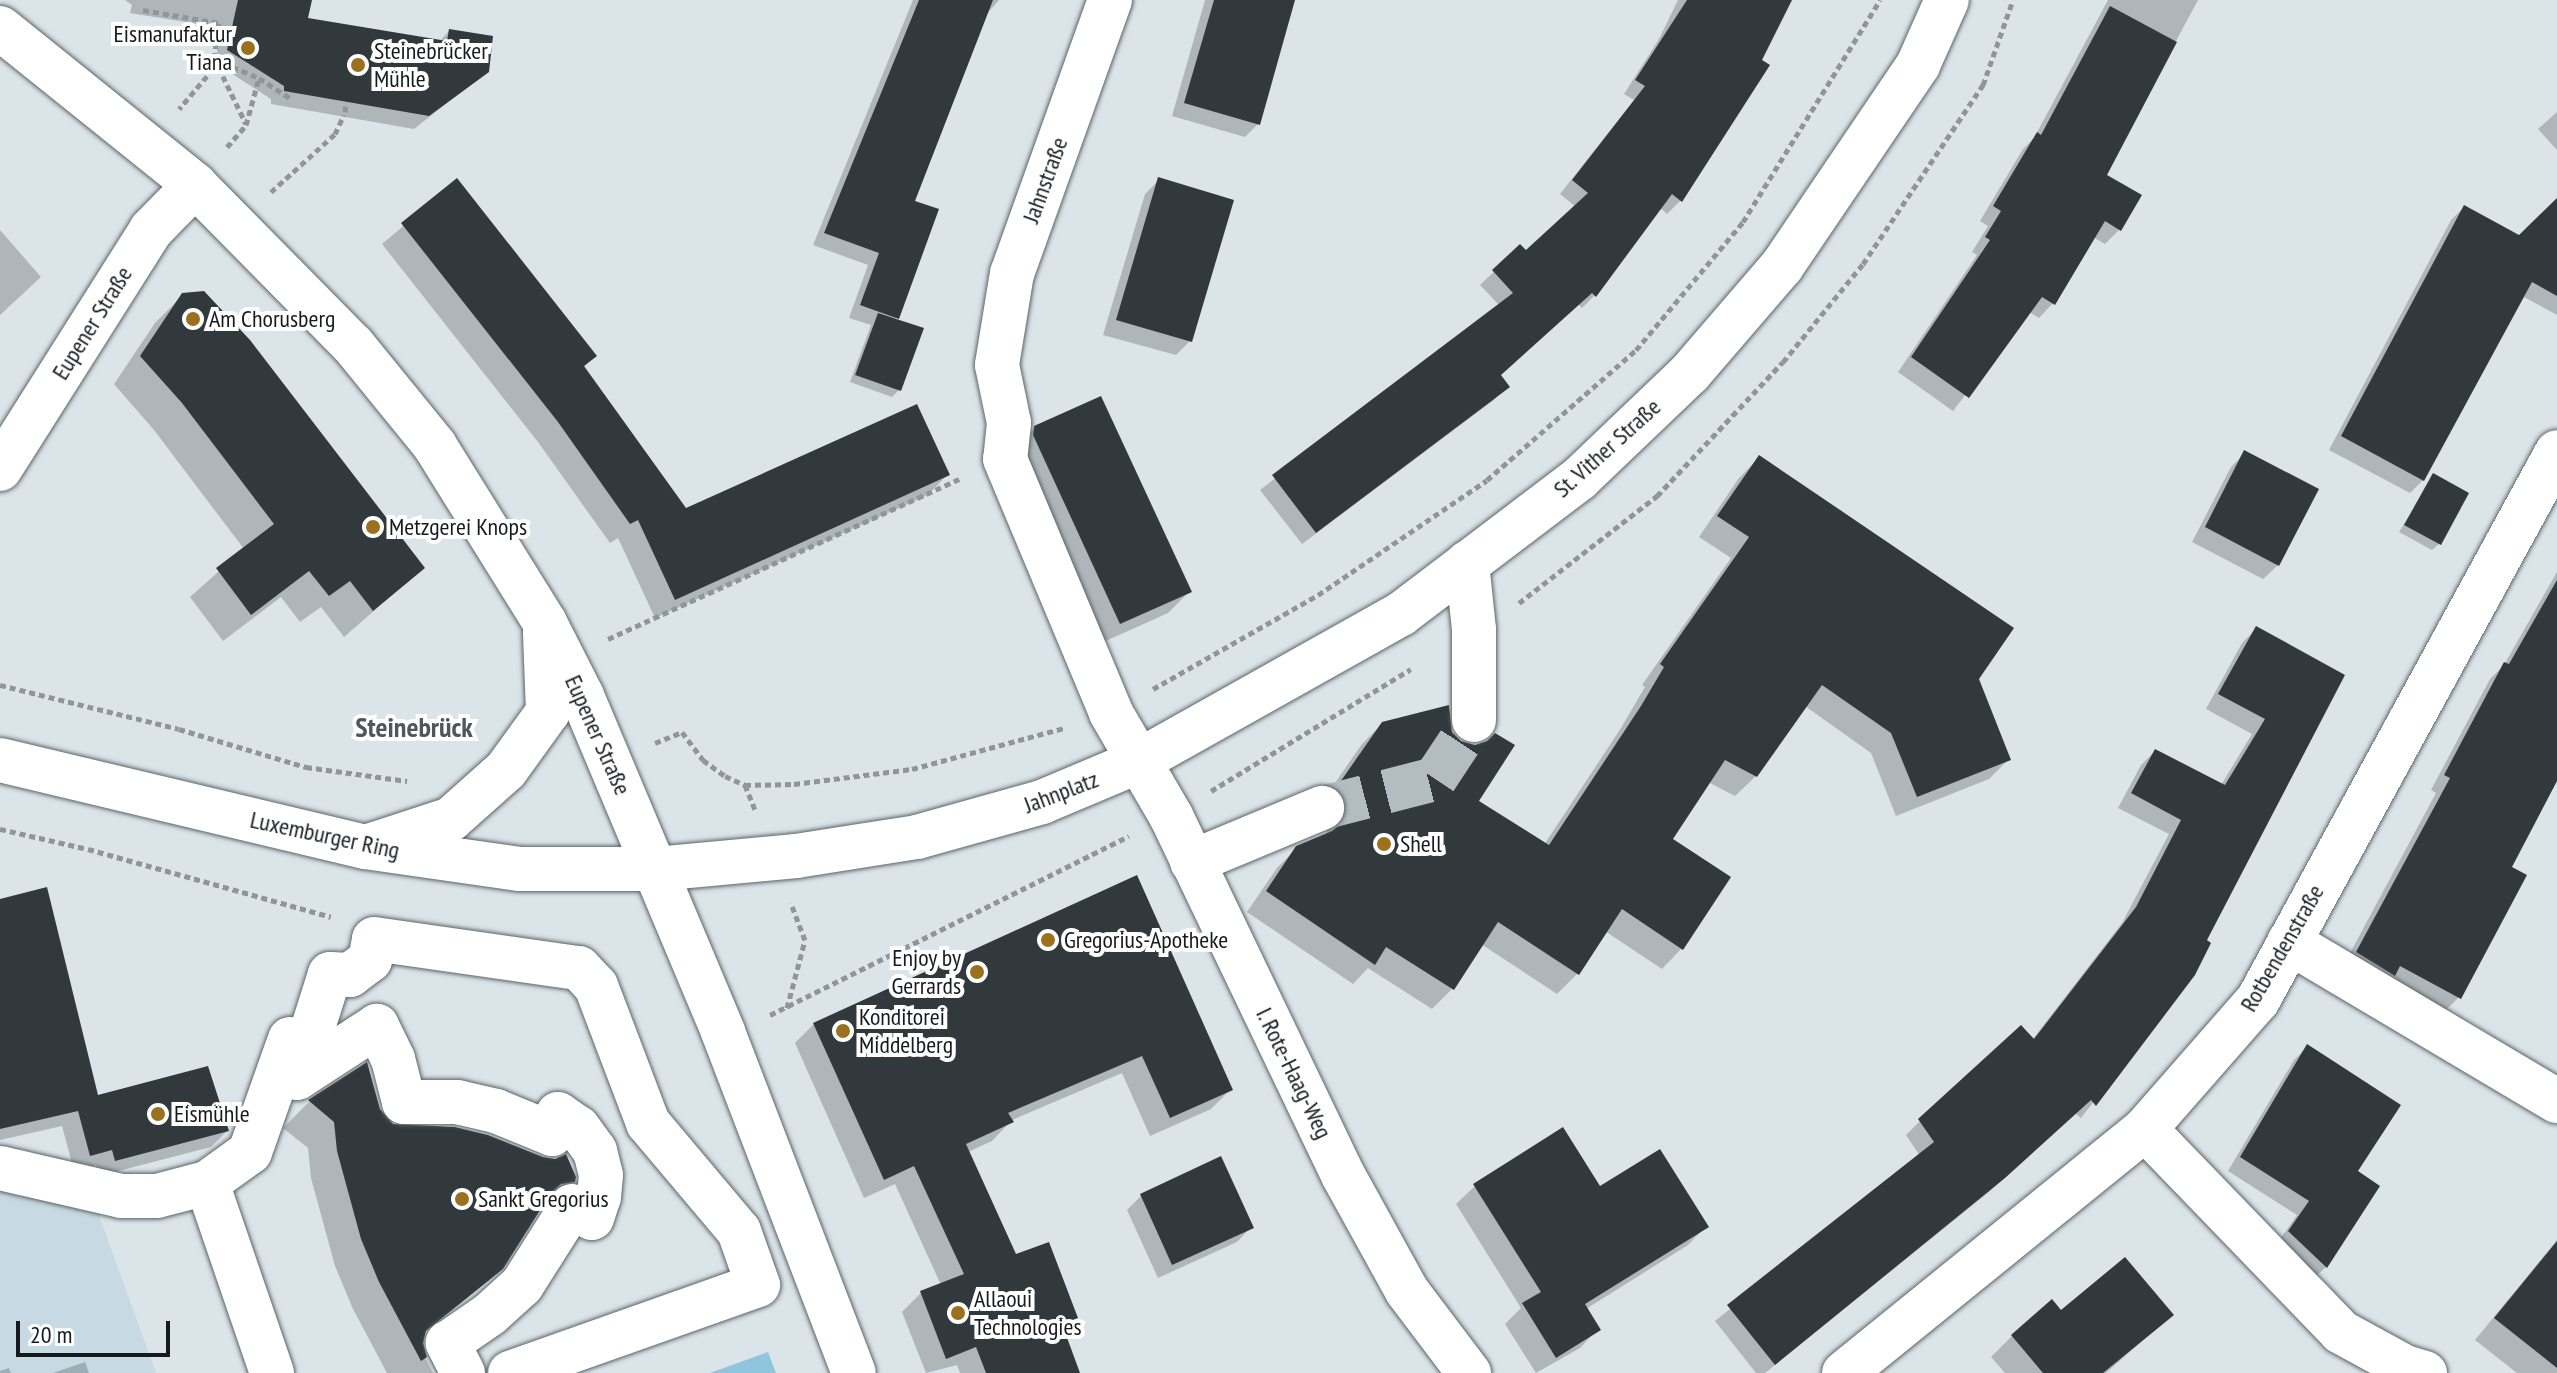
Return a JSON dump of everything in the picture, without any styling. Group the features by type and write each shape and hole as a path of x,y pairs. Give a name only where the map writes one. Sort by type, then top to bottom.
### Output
{"street":[{"name":"Jahnstraße","path":"1005,459 1009,423 997,365 1012,273 1110,0"},
{"name":"St. Vither Straße","path":"1137,762 1401,614 1579,479 1690,373 1782,266 1918,65 1947,0"},
{"name":"Eupener Straße","path":"0,28 195,185 353,345 435,446 554,641 656,869 723,1032 854,1373"},
{"name":"Eupener Straße","path":"0,469 151,230 195,185"},
{"name":"Rotbendenstraße","path":"1844,1373 2145,1129 2258,1000 2557,452"},
{"path":"1005,459 1111,713 1137,762"},
{"path":"1467,563 1474,630 1474,720"},
{"path":"365,847 451,819 506,770 548,712 554,641"},
{"name":"Luxemburger Ring","path":"0,760 365,847 520,869 656,869"},
{"name":"I. Rote-Haag-Weg","path":"1137,762 1171,816 1350,1188 1407,1291 1469,1373"},
{"name":"Jahnplatz","path":"656,869 796,856 917,837 1042,802 1137,762"},
{"path":"1192,862 1322,808"},
{"path":"463,1373 448,1343 490,1314 522,1285 572,1206 592,1218 599,1197 601,1175 595,1151 578,1128 558,1114 552,1134 496,1111 458,1102 404,1102 393,1059 377,1026 297,1078 330,974 350,975 370,960 374,939 579,968 596,986 648,1123 739,1231 758,1285 510,1373"},
{"path":"2289,942 2557,1101"},
{"path":"0,1168 121,1196 157,1196 207,1183 230,1170 250,1152 305,993"},
{"path":"2145,1129 2341,1332 2405,1367 2425,1373"},
{"path":"207,1183 272,1373"}],"path":[{"path":"682,732 703,760 725,776 745,785 794,784 912,769 1111,713 1318,595 1487,480 1636,350 1743,222 1880,0"},
{"path":"143,10 219,23 214,58 207,76"},
{"path":"214,58 246,125 259,78"},
{"path":"214,58 259,78 291,99"},
{"path":"310,157 335,134 346,102"},
{"path":"554,641 1005,459"},
{"path":"0,685 179,729 306,767 407,781 422,778"},
{"path":"0,829 88,849 337,919"},
{"path":"786,1009 805,940"}],"shaded area":[{"path":"0,1188 97,1210 156,1373 0,1373"},
{"path":"768,1352 776,1373 710,1373"}],"building":[{"path":"238,0 312,0 308,18 447,41 449,29 493,36 489,72 429,116 284,91 284,86 227,50"},
{"path":"919,0 993,0 915,201 939,209 899,319 860,305 879,253 824,233"},
{"path":"1214,0 1295,0 1260,125 1184,103"},
{"path":"1687,0 1792,0 1762,60 1770,65 1682,202 1672,194 1596,297 1592,293 1501,375 1510,387 1316,533 1272,475 1513,293 1492,270 1520,244 1526,250 1588,193 1572,180 1645,86 1635,80"},
{"path":"2110,6 2177,42 2107,175 2142,195 2121,231 2105,221 2055,305 2042,297 1969,398 1911,357 1990,240 1985,237 2001,211 1993,206 2037,132 2041,135"},
{"path":"1158,177 1234,200 1192,342 1116,320"},
{"path":"457,178 597,356 584,366 686,508 917,404 950,475 675,600 638,520 630,524 558,422 401,223"},
{"path":"2557,198 2557,296 2532,282 2424,481 2341,436 2464,205 2519,235"},
{"path":"204,291 250,340 425,568 373,611 350,581 329,596 309,571 251,615 216,568 274,524 182,403 140,356 182,293"},
{"path":"878,313 924,328 901,391 855,375"},
{"path":"1101,396 1192,592 1120,624 1033,435 1034,426"},
{"path":"2244,450 2319,489 2279,566 2205,527"},
{"path":"1759,455 2014,628 1979,679 2011,760 1917,797 1891,733 1822,685 1757,777 1725,760 1673,839 1731,877 1683,950 1622,909 1579,975 1498,922 1454,990 1386,947 1375,965 1266,891 1296,846 1332,831 1342,823 1347,812 1345,799 1336,788 1382,722 1449,705 1452,732 1461,741 1475,745 1487,741 1495,733 1515,745 1479,801 1549,845 1641,706 1664,667 1660,664 1749,537 1717,516"},
{"path":"2433,473 2469,493 2441,545 2404,525"},
{"path":"2557,580 2557,781 2512,867 2527,875 2461,999 2400,966 2395,976 2356,952 2450,778 2444,775 2504,662 2509,664"},
{"path":"2256,626 2345,675 2207,940 2211,943 2195,975 2096,1106 2091,1100 2005,1178 1775,1365 1727,1305 1934,1142 1918,1119 2021,1025 2034,1039 2136,907 2181,820 2131,793 2155,749 2225,785 2265,719 2218,694"},
{"path":"1137,875 1233,1090 1170,1118 1142,1056 1008,1113 1014,1122 966,1144 1016,1254 1049,1242 1078,1318 1062,1324 1080,1373 986,1373 976,1347 946,1359 920,1291 964,1274 914,1166 884,1180 813,1023"},
{"path":"47,887 98,1095 208,1066 229,1131 115,1161 112,1150 90,1156 78,1111 0,1129 0,899"},
{"path":"2307,1044 2401,1105 2358,1171 2380,1186 2327,1268 2288,1231 2309,1201 2240,1157"},
{"name":"Sankt Gregorius","path":"367,1062 380,1109 393,1124 455,1127 488,1135 543,1157 555,1159 566,1154 576,1177 575,1182 561,1184 551,1193 503,1269 426,1331 423,1343 427,1357 421,1361 379,1282 361,1239 337,1151 334,1122 308,1100"},
{"path":"1563,1127 1600,1186 1660,1149 1709,1227 1585,1304 1601,1330 1556,1358 1522,1303 1541,1292 1473,1184"},
{"path":"1221,1156 1254,1228 1172,1265 1140,1194"},
{"path":"2557,1241 2557,1368 2494,1318"},
{"path":"2125,1257 2174,1315 2103,1373 2043,1373 2011,1335 2052,1299 2061,1310"}],"tunnel":[{"path":"1322,808 1435,779 1474,720"}],"place":[{"name":"Eismanufaktur Tiana","path":"248,48"},
{"name":"Steinebrücker Mühle","path":"358,65"},
{"name":"Am Chorusberg","path":"193,319"},
{"name":"Metzgerei Knops","path":"373,527"},
{"name":"Shell","path":"1384,844"},
{"name":"Gregorius-Apotheke","path":"1048,940"},
{"name":"Enjoy by Gerrards","path":"977,972"},
{"name":"Konditorei Middelberg","path":"843,1031"},
{"name":"Eismühle","path":"158,1114"},
{"name":"Sankt Gregorius","path":"462,1199"},
{"name":"Allaoui Technologies","path":"958,1313"}],"district":[{"name":"Steinebrück","path":"414,727"}]}
